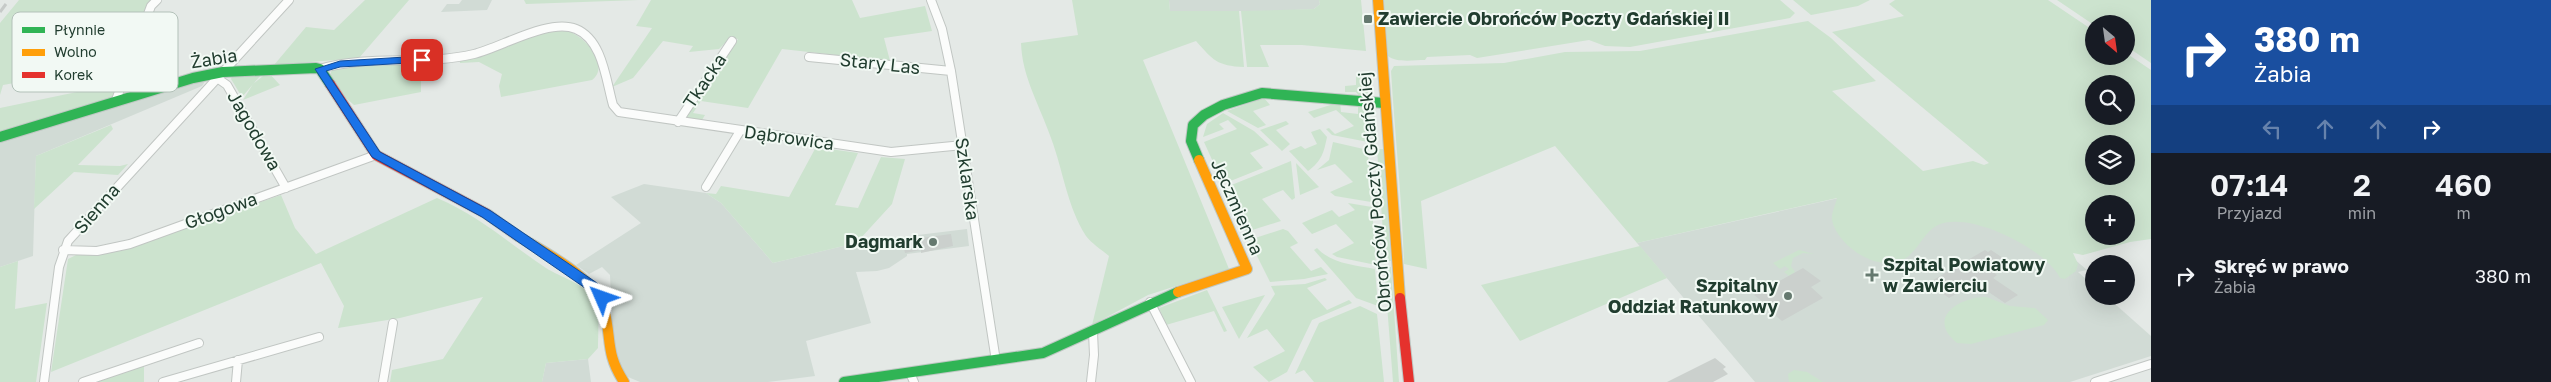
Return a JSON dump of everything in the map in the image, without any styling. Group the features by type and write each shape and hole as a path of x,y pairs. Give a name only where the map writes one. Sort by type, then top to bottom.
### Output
{"street":[{"path":"149,12 151,6 157,0"},
{"name":"Sienna","path":"44,382 63,250 103,202 290,0"},
{"name":"Szklarska","path":"931,0 942,29 951,71 996,361"},
{"name":"Obrońców Poczty Gdańskiej","path":"1378,0 1397,270 1408,382"},
{"name":"Żabia","path":"178,82 220,75 309,66 320,69 340,64 440,59 472,54 554,28 569,26 592,40 615,108"},
{"name":"Tkacka","path":"678,122 732,41"},
{"name":"Stary Las","path":"809,57 951,71"},
{"path":"320,69 376,155 486,214 593,287 602,298 608,358 614,371 624,382"},
{"name":"Jagodowa","path":"220,75 286,188"},
{"path":"116,100 119,92"},
{"name":"Żabia","path":"0,137 143,92"},
{"name":"Jęczmienna","path":"912,378 1055,350 1150,302 1247,269 1191,141 1191,132 1198,119 1223,105 1262,93 1318,96 1384,103"},
{"name":"Dąbrowica","path":"615,108 632,115 740,132 891,152 963,145"},
{"path":"706,188 740,132"},
{"name":"Głogowa","path":"63,250 97,251 130,244 376,155"},
{"path":"1150,302 1191,382"},
{"path":"383,382 393,322"},
{"path":"1091,382 1094,355 1093,332"},
{"path":"163,382 319,337"},
{"path":"83,382 199,343"},
{"path":"236,382 238,360"},
{"path":"2096,382 2151,364"},
{"path":"844,382 912,378"}],"shaded area":[{"path":"462,0 492,0 487,10 441,12 447,4 459,4"},
{"path":"1169,0 1319,0 1320,4 1314,9 1275,11 1170,11"},
{"path":"206,80 202,86 36,156 33,256 0,267 0,141 158,92 178,92 178,87"},
{"name":"Szpital Powiatowy w Zawierciu","path":"1969,169 2085,268 2085,270 2078,272 2085,278 2085,305 2116,305 2151,336 2151,356 2070,382 1755,382 1637,243"},
{"path":"644,184 706,193 721,203 773,263 860,242 967,229 969,246 907,254 907,256 889,268 877,271 856,272 871,323 806,341 815,376 768,382 640,382 628,377 621,369 613,345 610,275 602,267 589,274 576,265 641,223 611,197"},
{"path":"588,359 591,382 542,382 546,363"}],"green space":[{"path":"19,0 153,0 148,12 12,12 12,83 3,85 0,95 0,23"},
{"path":"365,0 409,0 359,58 274,65 306,27 334,30"},
{"path":"524,0 639,0 526,4"},
{"path":"651,0 852,0 860,18 925,6 932,31 884,38 890,61 782,49 748,108 701,101 693,113 705,115 702,120 688,120 685,115 738,39 730,38 719,49 689,52 693,46 663,41 633,78 612,87 652,28 636,26"},
{"path":"1072,0 1169,0 1170,11 1239,11 1244,67 1216,61 1196,41 1143,60 1229,269 1148,295 1092,325 1109,256 1086,236 1074,213 1051,138 1028,80 1021,43 1078,35"},
{"path":"1319,0 1361,0 1366,51 1302,45 1260,45 1269,67 1247,67 1241,11 1314,9 1320,4"},
{"path":"1384,0 1780,0 1795,13 1790,18 1630,47 1605,46 1589,40 1477,58 1470,55 1427,57 1425,60 1405,61 1396,60 1388,56"},
{"path":"1793,0 1870,0 1858,6 1811,15"},
{"path":"1895,0 2048,0 2085,25 2085,65 2135,65 2135,59 2151,70 2151,239 2135,241 2135,195 2085,195 2085,245 2119,245 2083,255 2073,253 2078,264 2076,271 2065,279 2060,278 2052,267 2039,255 2023,245 2005,235 1968,223 1952,222 1938,225 1928,233 1911,254 1900,261 1890,263 1869,259 1849,247 1835,229 1832,217 1837,198 1637,243 1555,146 1421,201 1427,269 1404,264 1391,71 1394,66 1504,63 1565,52 1640,51 1808,21 1831,38 1876,81 1832,91 1923,171 1973,161 1984,165 1989,163 1832,32 1904,16 1889,4"},
{"path":"2057,0 2151,0 2151,63 2135,52 2135,15 2085,15 2085,19"},
{"path":"564,30 580,38 593,51 599,67 597,74 592,80 501,97 499,86 502,74 479,62 460,63 460,59 549,32"},
{"path":"431,62 421,80 421,92 354,105 346,98 330,75 332,69 336,67"},
{"path":"268,72 280,85 243,100 253,84"},
{"path":"1356,73 1366,74 1368,97 1360,97 1356,92 1345,92 1345,86 1356,85"},
{"path":"261,75 242,97 231,79 232,76"},
{"path":"77,92 117,92 115,98 0,133 0,108"},
{"path":"1264,98 1270,105 1253,111 1266,125 1258,128 1227,111"},
{"path":"1340,102 1341,112 1358,114 1358,106 1368,107 1368,142 1332,135 1326,129 1329,128 1335,134 1354,126 1336,110 1314,118 1308,112"},
{"path":"1223,113 1254,131 1269,145 1250,153 1263,168 1223,184 1204,142 1237,129 1228,120 1219,124 1224,129 1203,137 1207,124"},
{"path":"1286,121 1289,124 1276,130 1290,144 1282,151 1260,130"},
{"path":"111,125 113,129 78,165 120,166 128,164 118,175 74,172 34,209 36,156"},
{"path":"1320,129 1327,137 1325,147 1322,156 1308,171 1289,151 1301,146 1305,149 1317,144 1311,132"},
{"path":"1333,142 1368,150 1371,202 1335,196 1330,192 1353,182 1335,164 1317,170 1329,160"},
{"path":"816,147 858,153 835,205 858,208 881,157 905,159 892,204 859,240 860,242 773,263 721,203 706,193 716,194 721,186 789,197"},
{"path":"1377,149 1383,149 1391,261 1385,261"},
{"path":"1291,161 1295,198 1292,200 1283,190 1262,199 1281,221 1246,232 1224,188"},
{"path":"1296,163 1319,187 1300,195"},
{"path":"281,195 295,228 316,254 437,198 453,205 481,222 546,268 579,285 591,294 597,303 598,309 598,348 588,359 546,363 542,382 390,382 392,370 443,359 483,297 400,318 338,328 344,306 321,263 51,372 68,259 78,254 101,254 129,247"},
{"path":"1348,203 1372,207 1376,265 1337,257 1332,254 1354,243 1336,224 1312,234 1302,223 1332,210 1339,217 1355,210"},
{"path":"1283,229 1288,231 1298,243 1290,247 1311,271 1321,267 1328,274 1304,279 1270,282 1249,240"},
{"path":"1640,246 1667,278 1520,341 1481,285"},
{"path":"1317,248 1337,261 1375,269 1378,306 1356,298 1314,250"},
{"path":"1799,250 1814,254 1803,253 1793,258 1791,266 1795,272 1789,276 1784,272 1789,269 1785,266 1780,269 1773,263"},
{"path":"18,261 15,309 47,303 36,382 0,382 0,267"},
{"path":"1384,266 1391,267 1399,382 1393,382"},
{"path":"1325,278 1327,280 1307,288 1327,310 1349,300 1352,303 1312,320 1287,372 1269,382 1253,367 1285,351 1267,329 1247,338 1275,294 1271,286 1305,284"},
{"path":"1207,290 1227,331 1224,332 1214,311 1166,325 1159,308"},
{"path":"1265,295 1239,339 1222,307"},
{"path":"1986,297 2010,306 2035,308 2048,320 2044,325 1971,344 1957,343 1948,334 1945,317 1957,305 1976,298"},
{"path":"1360,306 1377,314 1384,382 1314,382 1304,370 1295,374 1319,323"},
{"path":"144,365 144,382 92,382"},
{"path":"1794,370 1807,372 1823,382 1789,382 1788,374"}],"building":[{"name":"Dagmark","path":"951,234 953,246 921,253 921,250 905,253 903,244 922,241 921,238"},
{"path":"1985,250 1988,252 1991,250 2009,262 1993,272 1997,275 1993,278 2018,295 2005,303 1975,283 1949,298 1928,283"},
{"name":"Szpitalny Oddział Ratunkowy","path":"1803,268 1821,281 1811,287 1823,298 1782,321 1770,311 1773,310 1754,295"},
{"path":"1715,358 1726,367 1723,369 1728,374 1713,382 1667,382"}],"railway":[{"path":"0,12 9,0"}],"traffic: fast":[{"path":"178,83 223,72 316,68 320,69 330,84"},
{"path":"0,137 147,92"},
{"path":"1199,160 1191,141 1193,125 1204,115 1223,105 1262,93 1384,103"},
{"path":"844,382 1043,353 1178,292"}],"traffic: slow":[{"path":"1378,0 1400,298"},
{"path":"1178,292 1247,269 1199,160"},
{"path":"518,236 575,273 595,290 604,309 611,359 624,382"}],"traffic: jam":[{"path":"330,84 376,155 487,214 518,236"},
{"path":"1400,298 1409,382"}],"place":[{"name":"Zawiercie Obrońców Poczty Gdańskiej II","path":"1368,19"},
{"name":"Dagmark","path":"933,242"},
{"name":"Szpital Powiatowy w Zawierciu","path":"1872,275"},
{"name":"Szpitalny Oddział Ratunkowy","path":"1788,296"}],"route":[{"path":"422,60 340,64 320,69 376,155 486,214 593,287 602,298"}]}
